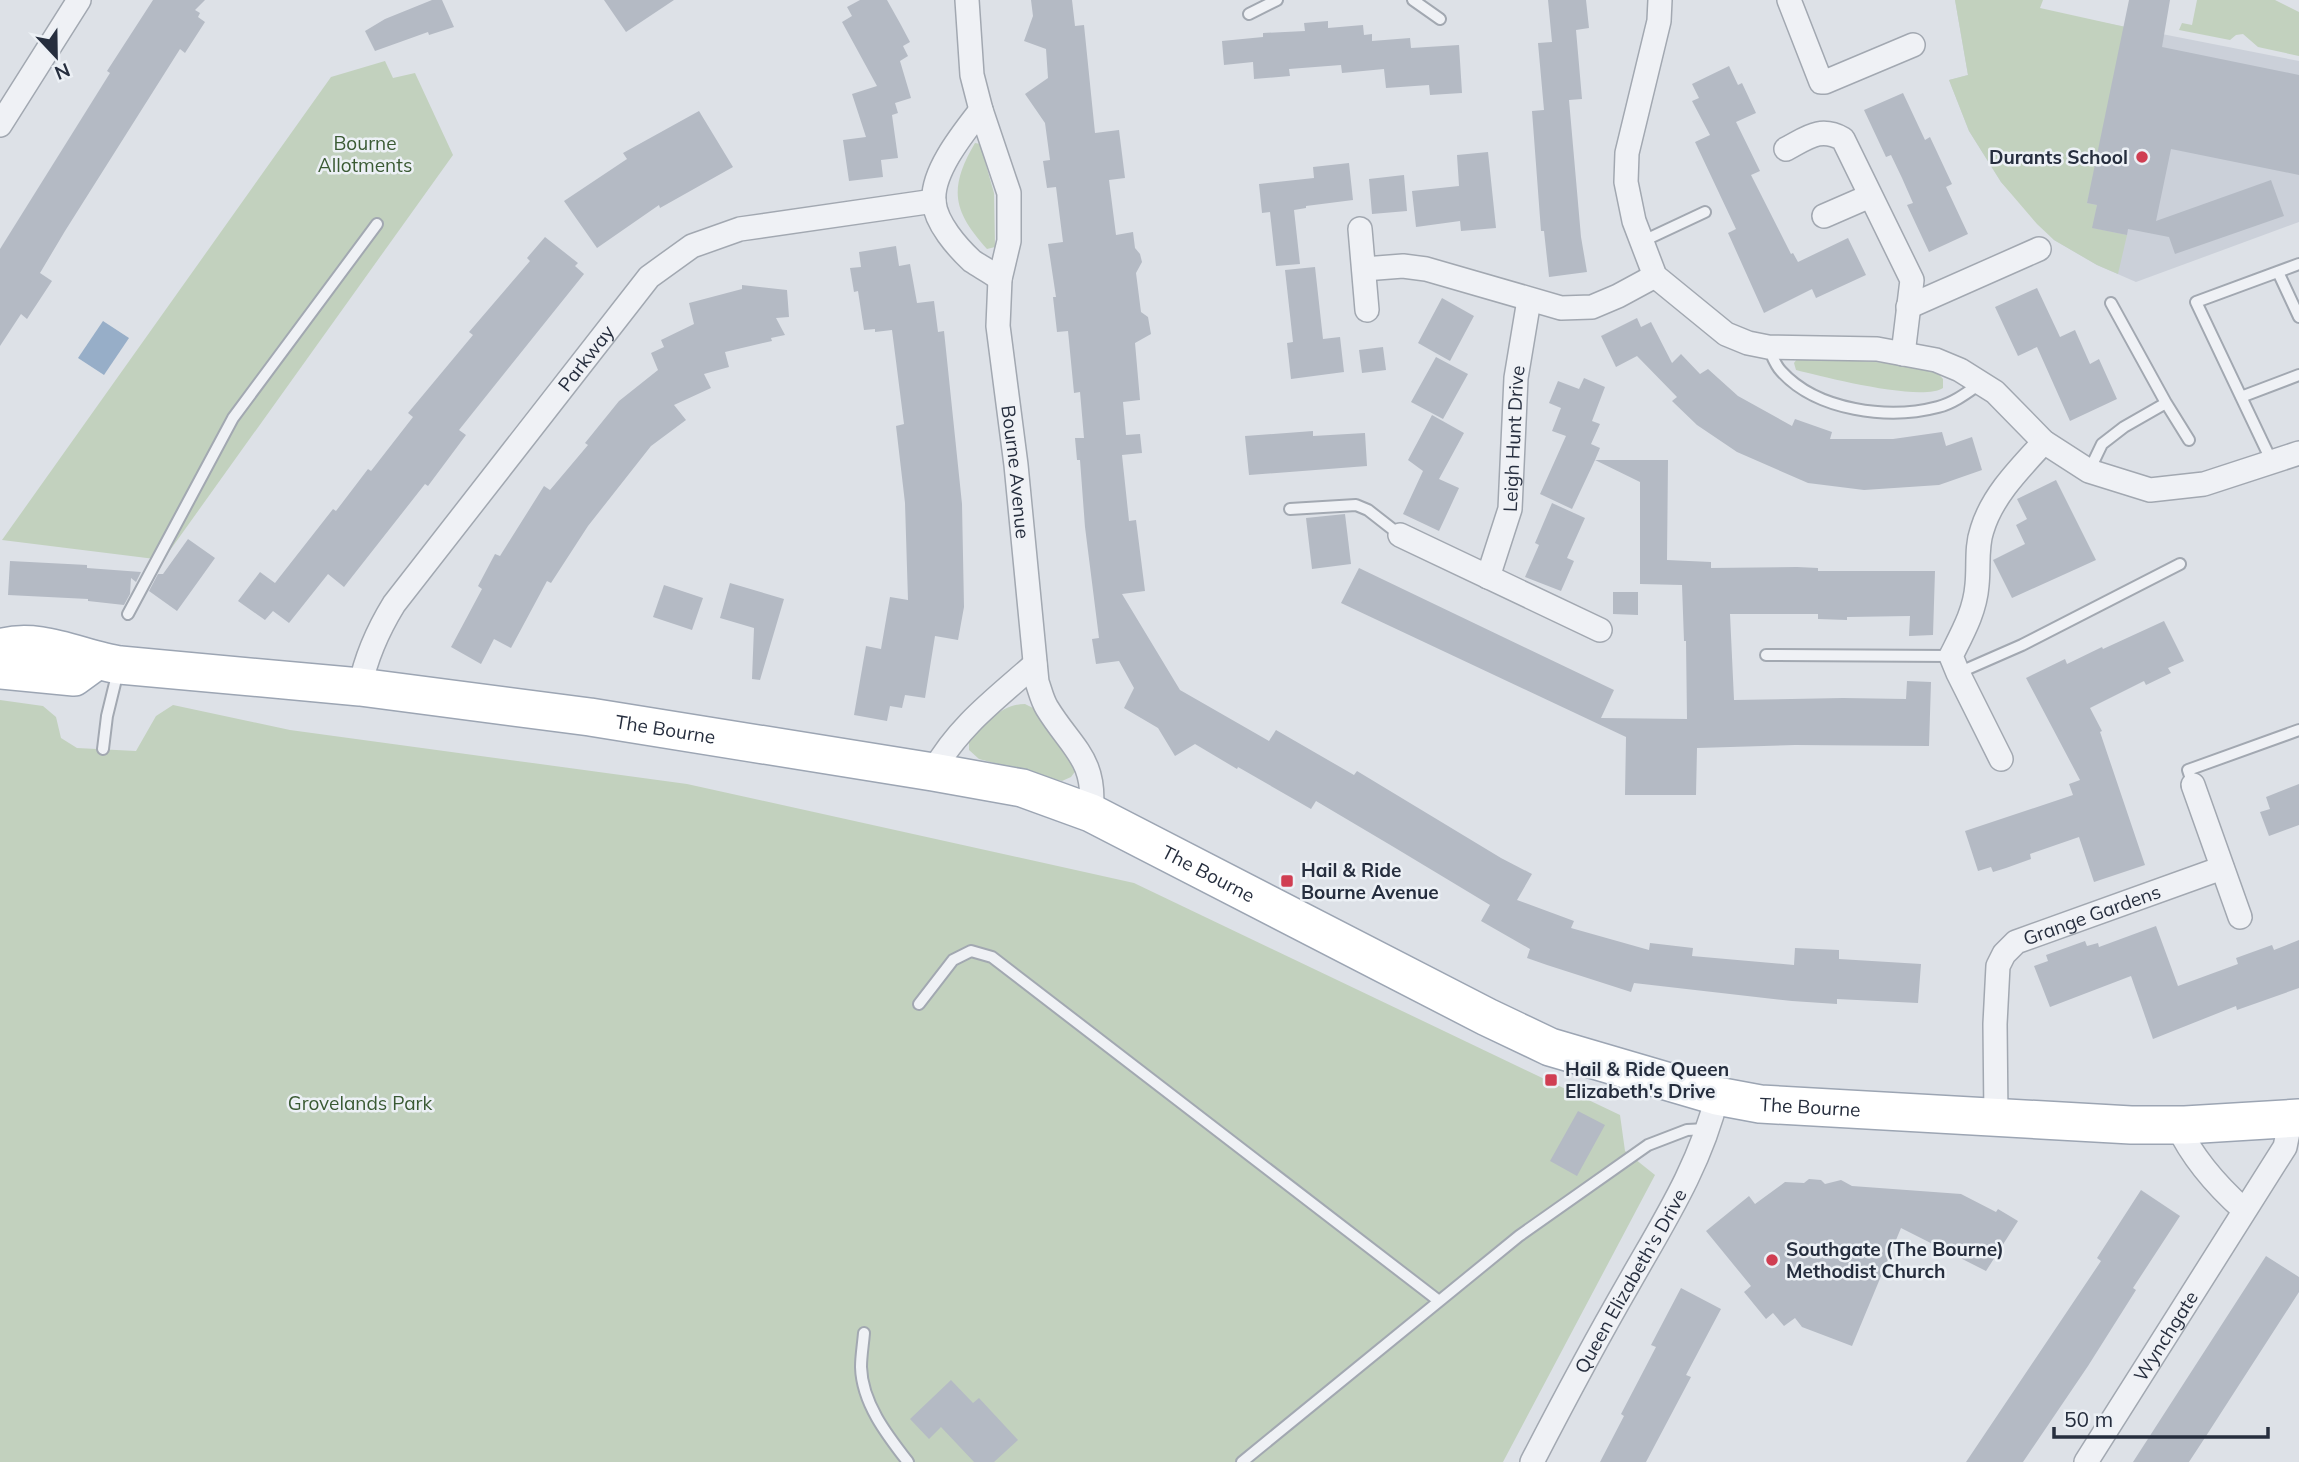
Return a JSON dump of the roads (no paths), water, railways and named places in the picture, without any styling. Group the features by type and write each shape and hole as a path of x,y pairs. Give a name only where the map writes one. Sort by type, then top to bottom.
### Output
{"main road":[{"name":"The Bourne","path":"0,648 13,644 75,651 108,663 360,687 590,717 1022,788 1091,813 1550,1047 1713,1112 1760,1104 2132,1125 2295,1118"},
{"path":"0,670 74,677 108,663"}],"street":[{"path":"0,125 79,0"},
{"name":"Bourne Avenue","path":"967,0 972,75 1009,193 1009,241 1000,279 998,327 1016,465 1037,682 1045,706 1072,739 1090,775 1093,793 1091,813"},
{"path":"1660,0 1659,22 1627,153 1626,182 1634,221 1655,276 1726,334 1768,348 1877,349 1936,360 1961,370 1995,392 2044,442 2089,471 2150,489 2204,484 2299,453"},
{"path":"1789,0 1821,82 1913,44"},
{"path":"981,110 944,164 934,201 941,222 954,242 974,262 1000,279"},
{"path":"1786,149 1817,134 1831,132 1843,139 1912,280 1903,354"},
{"path":"1824,216 1870,196"},
{"name":"Parkway","path":"360,687 367,659 380,627 394,604 649,277 692,247 740,229 934,201"},
{"path":"1360,229 1367,310"},
{"path":"1909,307 2039,249"},
{"path":"1364,269 1403,266 1426,269 1561,308 1592,307 1655,276"},
{"name":"Leigh Hunt Drive","path":"1488,577 1510,509 1516,378 1529,300"},
{"path":"2001,759 1954,665 1972,614 1981,533 1991,506 2044,442"},
{"path":"1400,535 1600,631"},
{"path":"933,772 954,738 1035,664"},
{"path":"2193,785 2239,917"},
{"name":"Grange Gardens","path":"1996,1117 1997,979 1998,966 2004,954 2016,942 2222,868"},
{"name":"Queen Elizabeth's Drive","path":"1532,1462 1577,1374 1680,1193 1713,1112"},
{"name":"Wynchgate","path":"2086,1462 2285,1147 2295,1118"},
{"path":"2177,1125 2186,1144 2223,1191 2244,1210"}],"lane":[{"path":"1249,14 1277,0"},
{"path":"1413,0 1440,19"},
{"path":"1642,242 1705,212"},
{"path":"128,614 233,418 377,224"},
{"path":"2272,462 2196,302 2299,264"},
{"path":"2278,272 2299,317"},
{"path":"2112,303 2189,440"},
{"path":"1768,348 1779,369 1794,383 1816,396 1868,410 1886,412 1940,407 1980,383"},
{"path":"2241,397 2299,375"},
{"path":"2089,471 2102,444 2166,403"},
{"path":"1290,509 1356,505 1368,510 1400,535"},
{"path":"1766,655 1954,665 2022,645 2180,564"},
{"path":"103,749 108,663"},
{"path":"2193,785 2188,770 2299,730"},
{"path":"919,1003 953,960 971,951 992,957 1439,1301"},
{"path":"1242,1462 1519,1236 1648,1145 1687,1129 1713,1112"},
{"path":"864,1334 861,1370 870,1404 886,1434 908,1462"}],"water":[{"path":"103,321 129,338 104,375 78,358"}],"place":[{"name":"Durants School","path":"2142,157"},
{"name":"Hail & Ride Bourne Avenue","path":"1287,881"},
{"name":"Hail & Ride Queen Elizabeth's Drive","path":"1551,1080"},
{"name":"Southgate (The Bourne) Methodist Church","path":"1772,1260"}],"park label":[{"name":"Bourne Allotments","path":"365,154"},
{"name":"Grovelands Park","path":"360,1103"}]}
